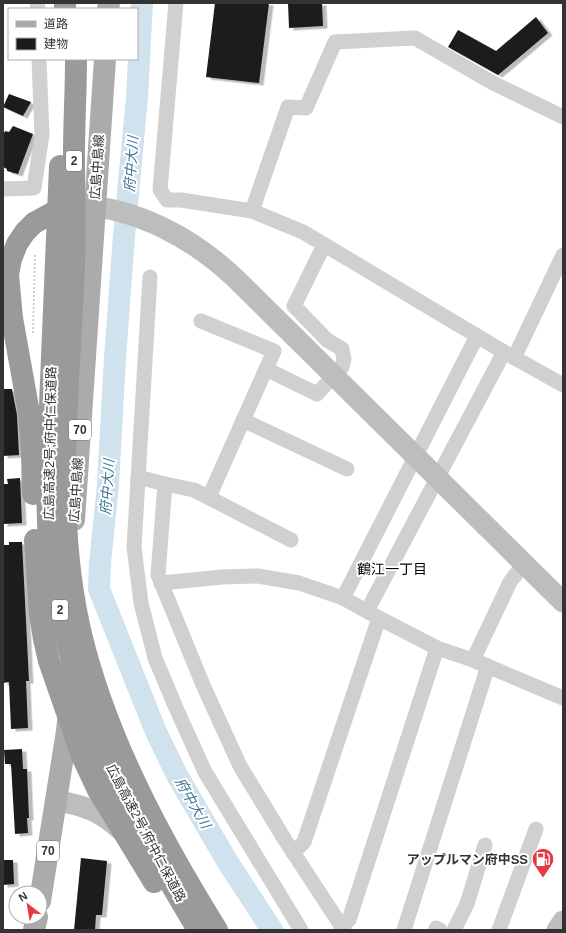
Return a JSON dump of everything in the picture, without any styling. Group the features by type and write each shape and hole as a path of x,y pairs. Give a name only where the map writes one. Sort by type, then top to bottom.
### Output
{"highway":[{"name":"2","path":"63,60 66,262"},
{"name":"2","path":"66,262 76,60"},
{"path":"69,204 34,222 25,232 17,244 11,259 8,275 12,318 29,413 32,452 34,527 40,614 49,661 89,772 98,790 184,930"},
{"name":"広島高速2号;府中仁保道路","path":"66,262 47,477 51,560 58,605 79,685 106,758 135,819 198,930"},
{"name":"広島高速2号;府中仁保道路","path":"66,262 65,514 68,556 81,634 94,681 127,766 175,858 217,930"},
{"path":"71,626 89,676 137,774 233,930"}],"main road":[{"name":"広島中島線","path":"56,801 51,394 69,204 70,60"},
{"name":"広島中島線","path":"43,885 67,731 70,696 73,529 101,207 105,60"}],"street":[{"path":"176,3 160,190 167,200 182,200 252,211 303,232 509,355 563,385"},
{"path":"252,211 288,108 306,108 335,42 415,38 493,83 563,117"},
{"path":"3,189 34,188 42,135 39,60"},
{"path":"69,204 101,207 128,214 157,225 186,240 220,265 563,602"},
{"path":"266,369 317,394 342,367 344,359 342,349 327,340 294,306 324,245"},
{"path":"293,853 304,842 373,614 437,478 509,355 563,255"},
{"path":"150,277 134,547 141,604 155,658 205,772 302,930"},
{"path":"201,321 274,351 209,497"},
{"path":"343,598 477,336"},
{"path":"244,420 346,469"},
{"path":"138,477 194,490 291,540"},
{"path":"165,484 158,576 203,685 240,766 293,853 342,928 349,920 437,648"},
{"path":"473,660 510,582 524,564"},
{"path":"161,583 222,577 258,576 299,583 343,598 437,648 473,660 563,698"},
{"path":"404,930 488,666"},
{"path":"56,801 82,806 114,824 208,912 222,930"},
{"path":"499,930 536,829"},
{"path":"454,930 467,904 485,845"},
{"path":"557,930 563,920"}],"path":[{"path":"33,333 35,255"}],"building":[{"path":"215,3 269,3 259,83 206,77"},
{"path":"288,3 322,3 323,26 289,28"},
{"path":"536,17 548,33 498,75 448,47 458,30 496,51"},
{"path":"9,94 31,102 23,116 3,107"},
{"path":"13,126 33,134 18,174 7,171 7,169 3,167 3,136 5,131 9,132"},
{"path":"3,389 12,389 17,415 19,455 3,456"},
{"path":"20,478 22,523 3,524 3,484 8,484 7,479"},
{"path":"9,542 22,542 29,681 26,681 28,728 11,729 9,682 3,683 3,545 9,545"},
{"path":"22,749 23,769 27,769 29,818 27,818 28,833 15,834 11,764 5,764 4,750"},
{"path":"81,858 107,861 102,915 96,915 95,930 74,930"},
{"path":"3,860 13,860 14,884 3,885"}],"waterway":[{"name":"府中大川","path":"142,3 137,97 124,236 108,485 100,563 99,589 156,732 178,777 227,861 272,930"}],"place":[{"name":"アップルマン府中SS","path":"543,878"}],"district":[{"name":"鶴江一丁目","path":"392,569"}]}
